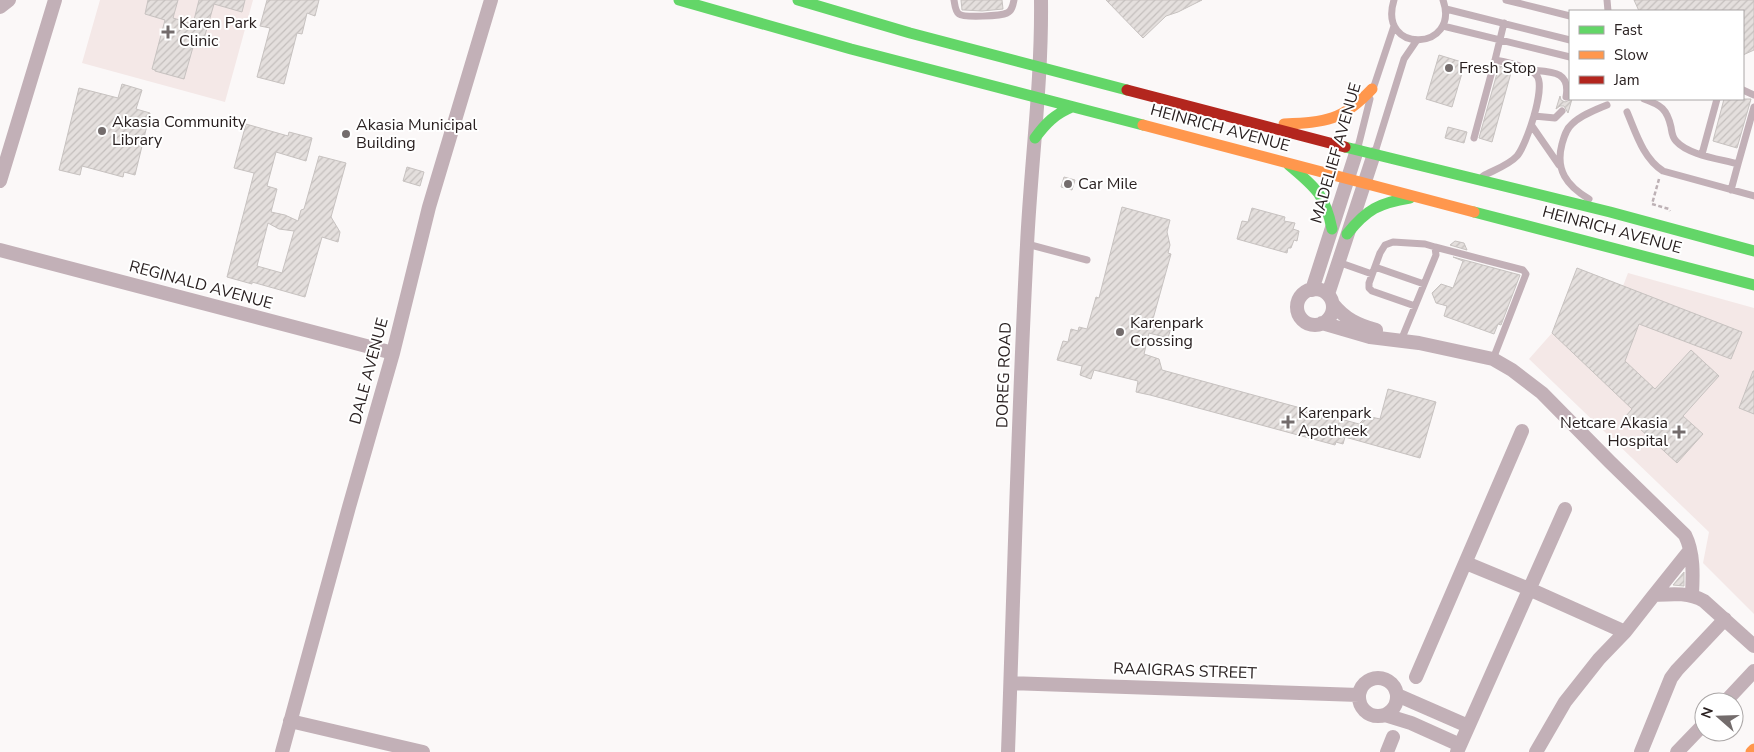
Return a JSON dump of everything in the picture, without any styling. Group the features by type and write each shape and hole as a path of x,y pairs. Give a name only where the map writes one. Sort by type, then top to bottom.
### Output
{"street":[{"path":"0,7 9,0"},
{"path":"0,181 55,0"},
{"name":"DALE AVENUE","path":"282,752 346,516 394,353 429,207 491,0"},
{"name":"HEINRICH AVENUE","path":"679,0 860,52 1754,285"},
{"name":"HEINRICH AVENUE","path":"798,0 910,33 1357,150 1610,212 1754,251"},
{"name":"DOREG ROAD","path":"1008,752 1027,244 1041,67 1041,0"},
{"path":"1262,125 1316,123 1332,120 1353,110 1372,89"},
{"path":"1035,138 1048,120 1056,113 1072,107"},
{"name":"MADELIEF AVENUE","path":"1312,290 1357,150"},
{"name":"MADELIEF AVENUE","path":"1330,299 1338,262 1366,183 1374,154"},
{"path":"1286,162 1324,196 1329,210 1332,229"},
{"path":"1347,234 1360,216 1372,207 1384,202 1420,197"},
{"name":"REGINALD AVENUE","path":"1,254 394,353"},
{"path":"1418,344 1348,320 1340,313 1330,299 1318,289 1302,296 1298,307 1299,313 1306,322 1322,323 1370,337 1418,344 1493,359 1512,370 1542,393 1685,534 1690,550 1693,578 1692,595"},
{"path":"1322,323 1331,315 1330,299"},
{"path":"1416,677 1522,431"},
{"path":"1385,715 1395,707 1397,695 1391,683 1378,678 1366,683 1359,695 1361,706 1368,714 1385,715 1411,723 1459,748 1565,509"},
{"path":"1536,752 1565,702 1599,659 1625,632 1690,550"},
{"path":"1466,563 1625,632"},
{"path":"1654,595 1692,595 1704,601 1754,646"},
{"path":"1641,752 1671,678 1725,619"},
{"path":"1734,692 1754,671"},
{"name":"RAAIGRAS STREET","path":"1011,683 1359,695"},
{"path":"1397,695 1468,726"},
{"path":"290,721 422,752"},
{"path":"1677,752 1694,734"},
{"path":"1387,752 1394,737"},
{"path":"1751,752 1754,749"}],"lane":[{"path":"954,0 955,9 959,14 966,16 1006,14 1012,9 1014,0"},
{"path":"1394,0 1390,19 1394,26 1408,38 1417,40 1431,37 1442,26 1446,18 1443,0"},
{"path":"1506,0 1569,16"},
{"path":"1446,9 1569,40"},
{"path":"1474,138 1504,24"},
{"name":"MADELIEF AVENUE","path":"1357,150 1372,89 1394,26"},
{"path":"1442,26 1569,57"},
{"name":"MADELIEF AVENUE","path":"1374,154 1404,59 1417,40"},
{"path":"1495,60 1529,70 1561,75 1568,87 1566,97"},
{"path":"1476,179 1517,156 1532,126 1540,84 1537,75 1529,70"},
{"path":"1647,100 1656,103 1668,114 1672,136 1677,142 1690,151 1738,164"},
{"path":"1702,154 1717,100"},
{"path":"1559,165 1566,132 1573,123 1607,105"},
{"path":"1731,190 1754,107"},
{"path":"1534,116 1555,118 1562,111"},
{"path":"1627,112 1648,157 1654,165 1663,171 1754,196"},
{"path":"1532,126 1572,186 1581,194 1610,212"},
{"path":"1415,306 1372,291 1369,288 1373,270 1385,245 1393,242 1425,244 1525,272 1525,277 1493,359"},
{"path":"1027,244 1087,260"},
{"path":"1402,338 1436,255 1435,247"},
{"path":"1338,262 1424,284"}],"path":[{"path":"1656,189 1658,183"}],"shaded area":[{"name":"Karen Park Clinic","path":"100,0 253,0 225,102 82,63"},
{"name":"Netcare Akasia Hospital","path":"1628,273 1754,308 1754,614 1703,563 1709,532 1529,359 1552,333 1591,369"}],"building":[{"path":"148,0 178,0 173,18 193,24 199,0 245,0 242,12 214,4 203,42 195,40 184,79 152,69 165,20 145,14"},
{"path":"267,0 319,0 315,16 307,13 302,34 297,33 284,84 257,77 270,28 260,26"},
{"path":"961,0 1002,0 1003,9 962,10"},
{"path":"1106,0 1202,0 1166,16 1143,38"},
{"path":"1634,0 1754,0 1754,50 1744,55 1744,10 1639,10"},
{"path":"1439,55 1465,63 1452,107 1426,99"},
{"path":"1499,66 1512,69 1492,142 1479,138"},
{"name":"Akasia Community Library","path":"122,84 142,90 136,109 150,113 135,175 124,172 123,177 82,166 80,175 59,170 79,88 118,98"},
{"path":"1560,96 1561,100 1565,102 1572,100 1568,113 1564,106 1556,109"},
{"path":"1751,99 1737,148 1713,141 1724,100"},
{"path":"246,124 288,136 289,132 312,138 306,161 276,152 267,186 277,189 271,212 285,215 298,221 301,210 304,209 319,156 346,163 331,217 340,232 338,242 322,237 305,297 227,277 254,173 234,168","holes":["268,223 279,229 294,231 282,273 257,266"]},
{"path":"1448,127 1467,132 1464,143 1445,138"},
{"path":"407,167 424,172 420,186 403,181"},
{"name":"Car Mile","path":"1064,177 1075,180 1072,190 1061,187"},
{"name":"Karenpark Crossing","path":"1122,207 1170,220 1167,232 1170,245 1168,253 1171,254 1153,319 1172,324 1168,338 1149,333 1144,354 1159,359 1162,370 1359,424 1367,416 1380,419 1388,389 1436,402 1420,458 1345,437 1343,444 1336,442 1335,445 1136,392 1138,381 1094,370 1091,379 1080,375 1082,366 1057,360 1063,341 1068,342 1071,329 1078,331 1079,327 1087,329 1096,297 1099,298"},
{"path":"1252,208 1285,217 1284,221 1295,223 1293,229 1299,231 1297,241 1294,240 1287,253 1237,239 1242,221 1248,222"},
{"path":"1455,241 1464,243 1467,250 1450,245"},
{"path":"1453,257 1520,275 1501,325 1498,324 1494,334 1444,316 1447,306 1436,303 1432,293 1441,284 1453,288 1463,261"},
{"path":"1577,268 1742,332 1731,359 1639,324 1625,361 1655,389 1691,350 1719,376 1683,416 1703,434 1677,463 1626,416 1632,409 1552,333"},
{"path":"1754,371 1754,414 1739,408"},
{"path":"1684,572 1684,586 1673,585"}],"traffic: fast":[{"path":"679,0 851,49 1143,125"},
{"path":"798,0 910,33 1127,90"},
{"path":"1035,138 1051,120 1072,107"},
{"path":"1345,147 1610,212 1754,251"},
{"path":"1289,165 1318,192 1326,207 1332,229"},
{"path":"1347,234 1374,208 1410,198"},
{"path":"1474,212 1754,285"}],"traffic: slow":[{"path":"1284,124 1332,118 1351,108 1372,89"},
{"path":"1143,125 1474,212"},
{"path":"1751,752 1754,749"}],"traffic: jam":[{"path":"1127,90 1345,147"}],"place":[{"name":"Karen Park Clinic","path":"168,32"},
{"name":"Fresh Stop","path":"1449,68"},
{"name":"Akasia Community Library","path":"102,131"},
{"name":"Akasia Municipal Building","path":"346,134"},
{"name":"Car Mile","path":"1068,184"},
{"name":"Karenpark Crossing","path":"1120,332"},
{"name":"Karenpark Apotheek","path":"1288,422"},
{"name":"Netcare Akasia Hospital","path":"1679,432"}]}
